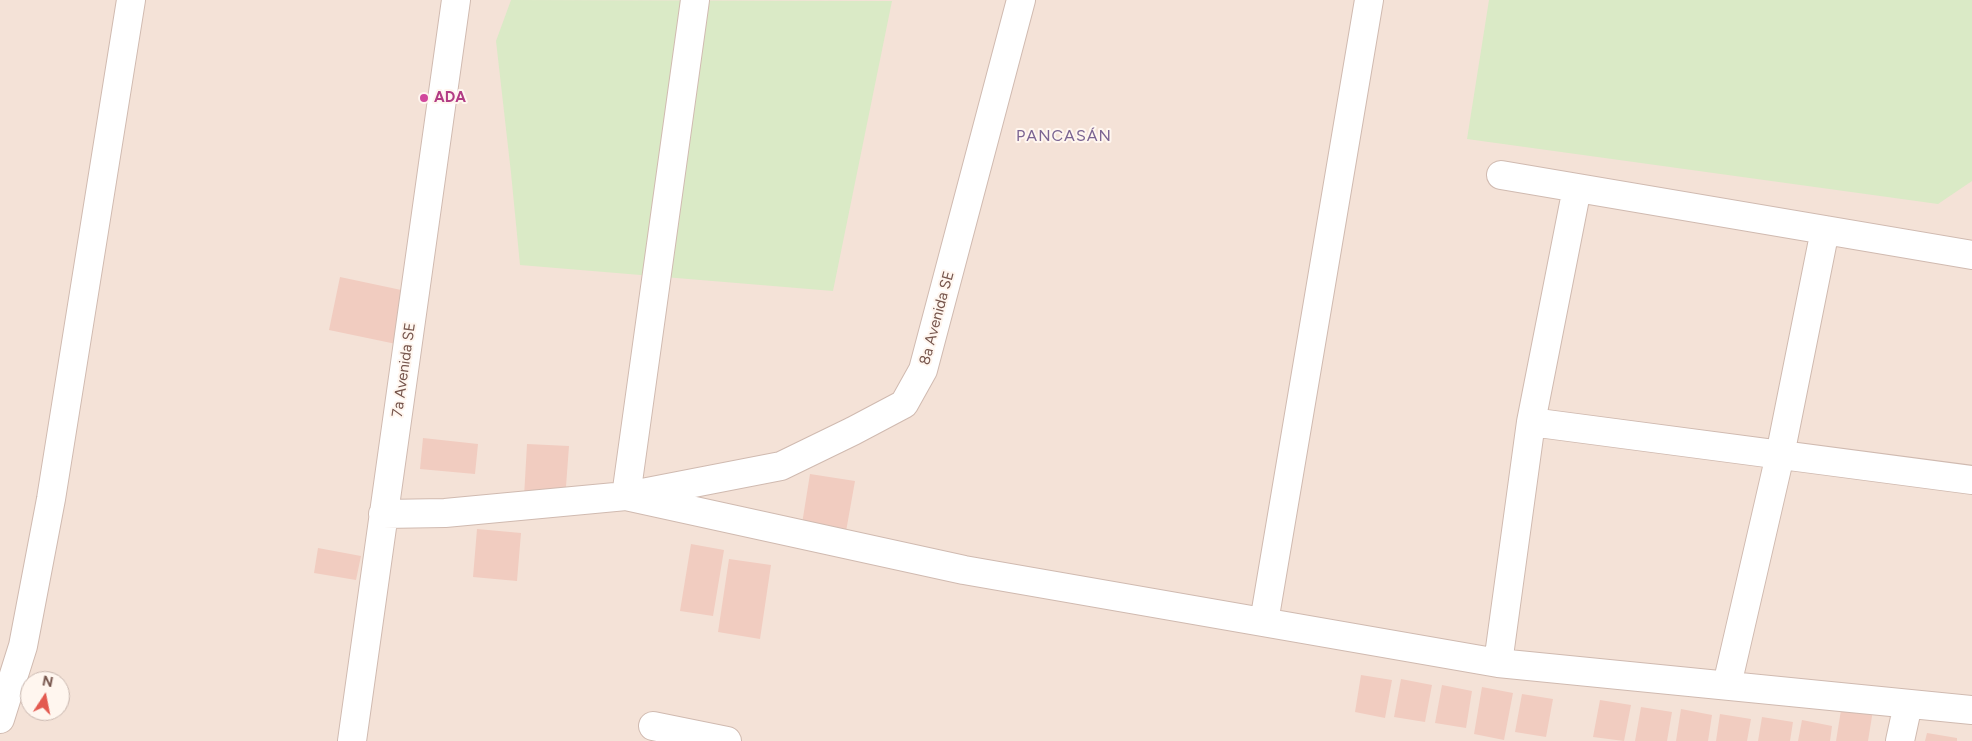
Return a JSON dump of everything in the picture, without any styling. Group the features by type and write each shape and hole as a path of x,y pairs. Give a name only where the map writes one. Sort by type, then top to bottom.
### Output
{"street":[{"path":"0,719 23,646 49,508 131,0"},
{"name":"7a Avenida SE","path":"352,741 456,0"},
{"path":"626,496 695,0"},
{"name":"8a Avenida SE","path":"626,496 781,466 904,404 924,370 1021,0"},
{"path":"1264,622 1369,0"},
{"path":"1501,175 1972,255"},
{"path":"1498,663 1532,422 1577,188"},
{"path":"1727,685 1780,455 1825,230"},
{"path":"1532,422 1972,480"},
{"path":"383,514 444,513 626,496 964,570 1498,663 1972,710"},
{"path":"1900,741 1908,704"},
{"path":"653,726 727,741"}],"shaded area":[{"path":"0,0 1972,0 1972,741 0,741"}],"green space":[{"path":"511,0 892,1 833,291 520,265 496,41"},
{"path":"1489,0 1972,0 1972,181 1938,204 1467,139"}],"building":[{"path":"340,277 406,291 396,344 329,330"},
{"path":"423,438 478,444 475,474 420,469"},
{"path":"527,444 569,446 565,500 524,497"},
{"path":"810,474 855,481 845,537 801,530"},
{"path":"477,529 521,533 517,581 473,577"},
{"path":"691,544 724,550 713,616 680,611"},
{"path":"318,548 361,556 356,580 314,573"},
{"path":"729,559 771,565 760,639 718,632"},
{"path":"1361,675 1392,680 1385,718 1355,712"},
{"path":"1401,679 1432,685 1425,722 1394,717"},
{"path":"1442,685 1472,691 1466,728 1435,723"},
{"path":"1482,687 1513,693 1504,740 1474,734"},
{"path":"1522,694 1553,699 1546,737 1515,732"},
{"path":"1600,700 1631,705 1624,741 1593,737"},
{"path":"1842,704 1873,710 1868,741 1836,741"},
{"path":"1641,707 1672,712 1667,741 1635,741"},
{"path":"1681,709 1712,715 1708,741 1676,741"},
{"path":"1720,714 1751,719 1747,741 1716,741"},
{"path":"1762,717 1793,722 1790,741 1758,741"},
{"path":"1802,720 1832,726 1830,741 1798,741"},
{"path":"1927,733 1957,738 1957,741 1925,741"}],"place":[{"name":"ADA","path":"424,98"}],"district":[{"name":"PANCASÁN","path":"1064,136"}]}
